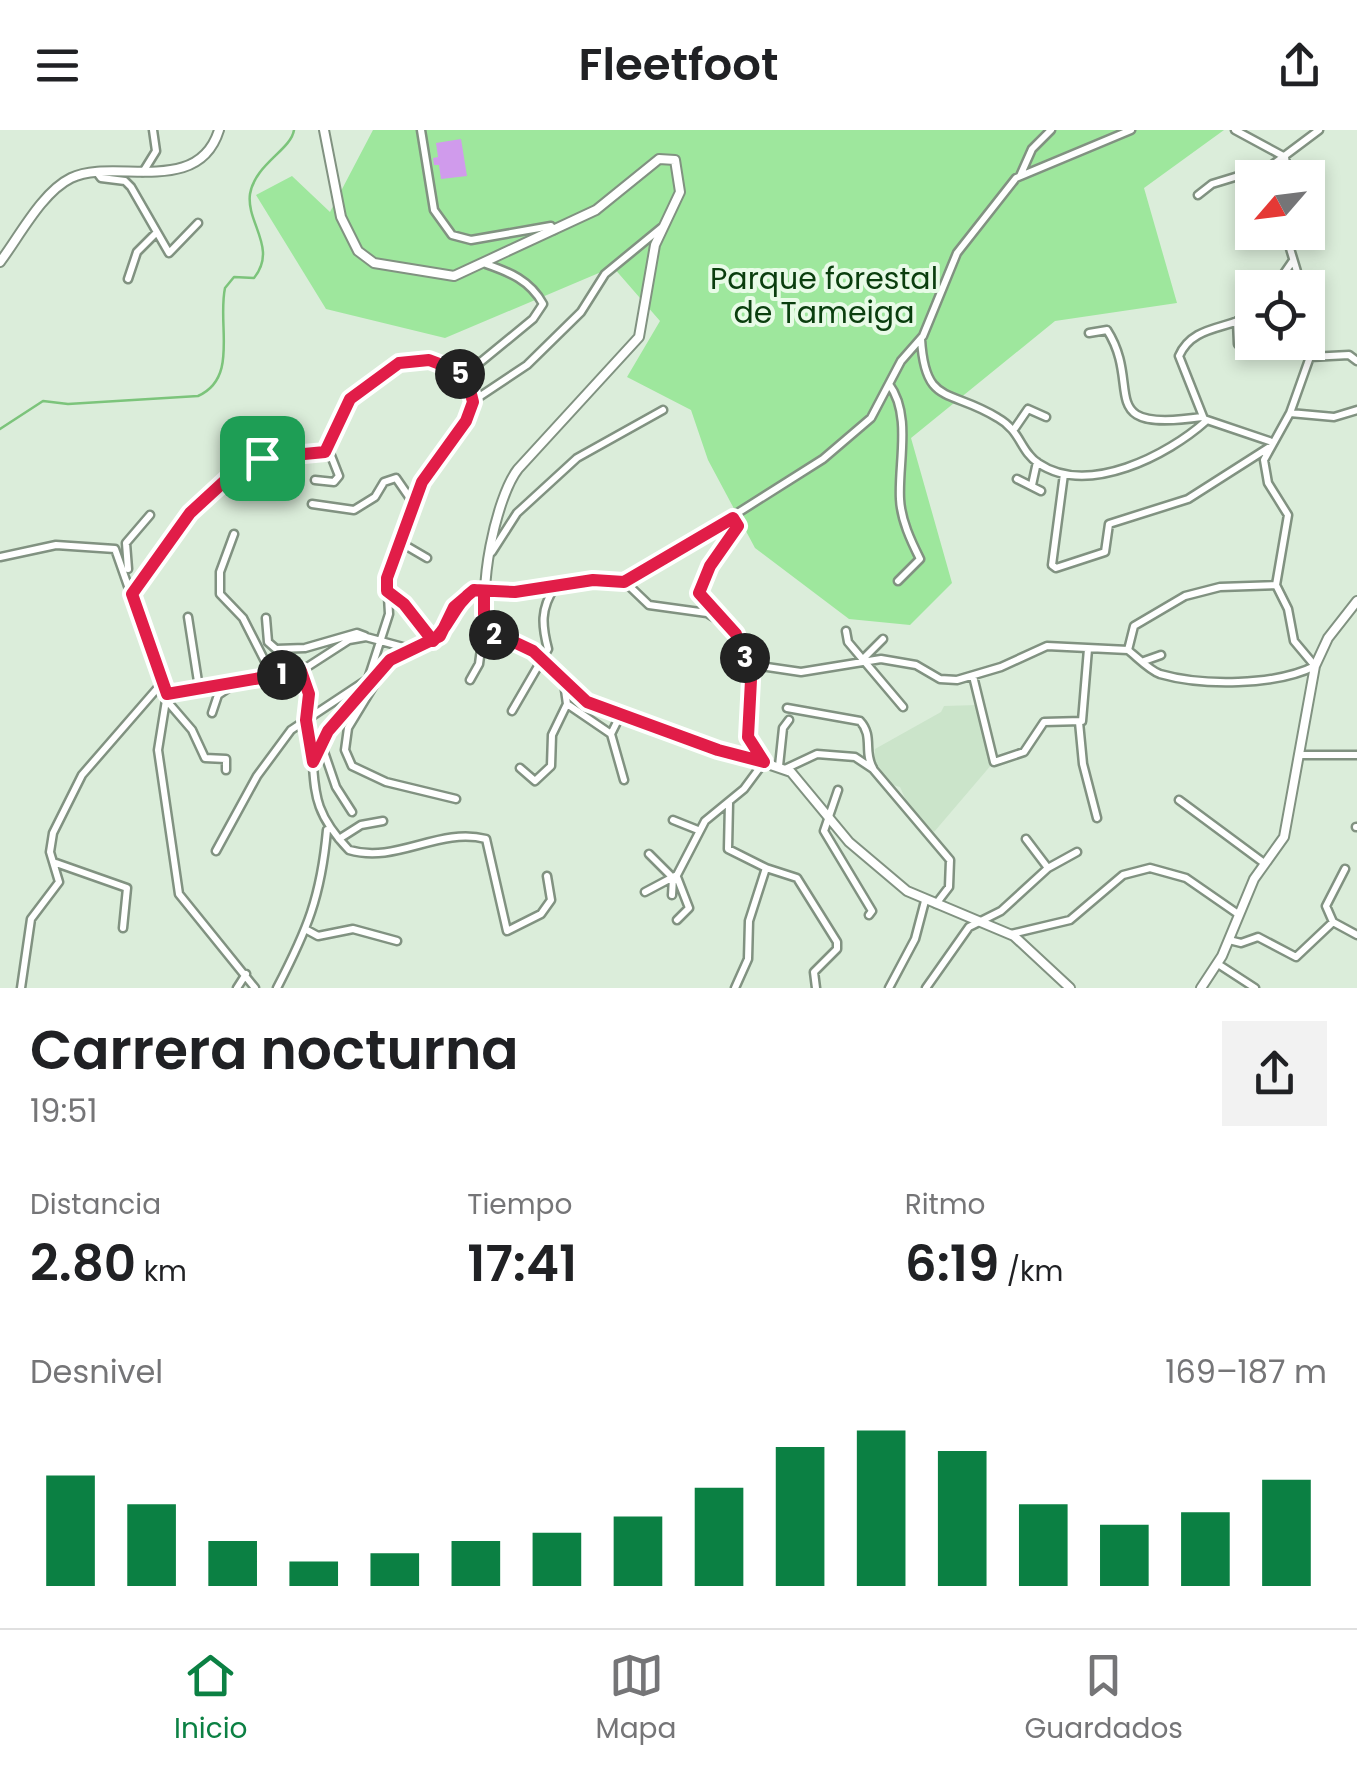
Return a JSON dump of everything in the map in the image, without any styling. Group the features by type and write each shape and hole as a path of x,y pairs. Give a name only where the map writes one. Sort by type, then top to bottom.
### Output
{"street":[{"path":"143,173 156,152 151,144 152,130"},
{"path":"0,262 62,184 75,176 173,170 210,148 218,130"},
{"path":"324,130 341,217 358,251 374,263 454,276 554,232 614,198 658,159 667,157 678,164 681,184 654,252 648,309 639,336 509,480 484,591 486,619 479,664 470,680"},
{"path":"421,130 434,210 452,235 471,240 550,226 554,232"},
{"path":"456,799 386,782 352,766 345,750 348,728 390,660 433,641 454,607 474,590 624,582 823,459 871,418 921,338 957,253 1019,177 1032,149 1051,130"},
{"path":"1019,177 1131,130"},
{"path":"1235,130 1284,158"},
{"path":"1198,195 1212,184 1245,177 1284,158 1320,130"},
{"path":"98,174 101,178 125,181 169,252 198,223"},
{"path":"473,402 527,365 581,312 605,274 667,222"},
{"path":"128,279 137,252 156,233"},
{"path":"1290,250 1296,270"},
{"path":"1287,270 1293,261"},
{"path":"466,374 533,319 543,304 515,274 486,264"},
{"path":"1204,419 1179,353 1212,327 1235,321"},
{"path":"1089,333 1107,330 1111,336 1122,359 1123,396 1139,415 1159,422 1204,419 1270,445"},
{"path":"921,338 923,369 931,384 1015,428 1037,462 1064,474 1117,471 1182,441 1204,419"},
{"path":"1325,356 1349,355 1357,361"},
{"path":"132,594 190,513 236,473 262,458 310,457 328,448 350,399 399,363 429,360 466,374"},
{"path":"1309,360 1290,413 1270,445 1265,472 1288,515 1276,584 1288,609 1294,641 1315,666"},
{"path":"350,704 362,685 389,614 390,568 403,544 422,482 466,421 473,402 466,374"},
{"path":"889,384 902,440 900,507 920,559 898,581"},
{"path":"1015,428 1028,409 1046,417"},
{"path":"492,552 517,514 577,458 663,410"},
{"path":"1290,413 1334,416 1357,410"},
{"path":"1064,474 1052,565 1056,568 1106,552 1109,524 1188,499 1270,445"},
{"path":"315,480 337,479 328,448"},
{"path":"1032,484 1037,462"},
{"path":"312,504 354,510 375,498 384,482 396,478 415,505"},
{"path":"1018,479 1041,492"},
{"path":"129,584 126,543 150,515"},
{"path":"733,518 738,526 710,566 699,593 713,604 718,616 736,634 749,669 748,737 764,762"},
{"path":"234,534 222,564 220,594 244,618 273,677"},
{"path":"403,544 427,558"},
{"path":"0,557 56,545 109,547 118,553 167,697 192,730 205,758 226,759 226,770"},
{"path":"624,582 650,605 718,616"},
{"path":"1128,650 1134,626 1185,596 1220,587 1276,584"},
{"path":"512,711 548,650 542,629 544,605 556,586"},
{"path":"387,591 404,604 433,641"},
{"path":"1202,988 1218,964 1264,863 1284,837 1315,666 1328,638 1357,600"},
{"path":"188,617 199,688"},
{"path":"266,618 271,646 305,648 357,633 408,650"},
{"path":"486,619 494,634 543,660 583,700 782,768 802,783 873,862 925,901 1010,934 1070,988"},
{"path":"846,631 863,660 904,708"},
{"path":"167,697 301,671 337,644 366,637"},
{"path":"863,660 883,640"},
{"path":"305,648 313,664"},
{"path":"749,669 760,666 801,672 863,660 916,665 946,680 1001,667 1036,648 1128,650 1157,674 1234,682 1276,678 1315,666"},
{"path":"973,675 994,762 1024,752 1044,722 1079,722 1084,717 1088,649"},
{"path":"1143,662 1162,655"},
{"path":"277,988 307,930 322,880 327,829 316,800 307,720 309,694 301,671"},
{"path":"313,762 328,731 382,672"},
{"path":"21,988 31,920 56,890 60,873 50,852 53,833 82,775 162,683"},
{"path":"520,768 535,781 550,766 552,735 567,704 564,683"},
{"path":"212,713 218,695 234,684"},
{"path":"216,851 257,776 292,730 362,685"},
{"path":"167,697 158,750 179,894 200,926 255,988"},
{"path":"567,704 610,734 624,780"},
{"path":"787,708 860,722 868,735 868,761 950,860 949,887 935,905"},
{"path":"610,734 621,714"},
{"path":"782,768 784,728 789,720"},
{"path":"1079,722 1082,764 1096,818"},
{"path":"322,746 336,787 352,812"},
{"path":"782,768 824,752 855,758 874,770"},
{"path":"1300,755 1357,753"},
{"path":"672,895 675,876 698,830 730,802 764,762"},
{"path":"838,790 824,830 872,911 868,915"},
{"path":"1179,800 1264,863"},
{"path":"730,802 728,850 798,878 837,942 839,947 814,972 816,988"},
{"path":"339,840 362,825 383,820"},
{"path":"673,820 698,830"},
{"path":"327,829 358,853 408,850 437,837 486,839 507,931 546,909 552,900 547,876"},
{"path":"1026,839 1048,868"},
{"path":"926,988 947,955 979,920 1001,910 1048,868 1076,852"},
{"path":"649,854 675,876 689,908 676,920"},
{"path":"56,863 128,888 123,928"},
{"path":"736,988 748,959 748,921 766,868"},
{"path":"1010,934 1070,920 1120,877 1150,868 1186,878 1238,914"},
{"path":"1345,868 1326,901 1333,922 1357,935"},
{"path":"645,892 675,876"},
{"path":"889,988 914,939 925,901"},
{"path":"1229,940 1241,943 1258,938 1296,957 1333,922"},
{"path":"307,930 318,936 353,930 397,941"},
{"path":"1218,964 1254,988"},
{"path":"237,988 246,974"}],"shaded area":[{"path":"978,705 992,764 934,832 909,807 900,787 889,784 874,759 875,749 941,712 944,706"}],"green space":[{"name":"Parque forestal de Tameiga","path":"373,130 1224,130 1144,188 1177,303 1055,321 911,438 952,583 910,625 849,619 755,548 708,460 691,410 627,377 660,321 613,267 445,338 326,309 256,195 292,176 330,212"}],"building":[{"path":"461,139 467,176 441,179 439,165 434,165 433,158 438,157 436,143"}],"waterway":[{"path":"0,429 43,401 68,404 198,396 211,388 222,364 225,288 234,277 254,278 261,267 262,246 250,205 253,183 287,144 294,130"}],"route":[{"path":"262,458 228,478 190,513 132,594 167,694 301,671 309,694 306,720 313,762 328,731 390,660 433,641 440,636 454,607 474,590 484,591 484,614 491,631 533,651 583,700 718,750 764,762 748,737 751,680 736,634 718,616 713,604 699,593 710,566 738,526 733,518 624,582 593,580 515,592 474,590 469,594 454,607 450,613 440,636 433,641 404,604 387,591 387,578 402,548 422,482 466,421 472,406 466,374 429,360 399,363 350,399 325,452 310,457 262,458"}]}
